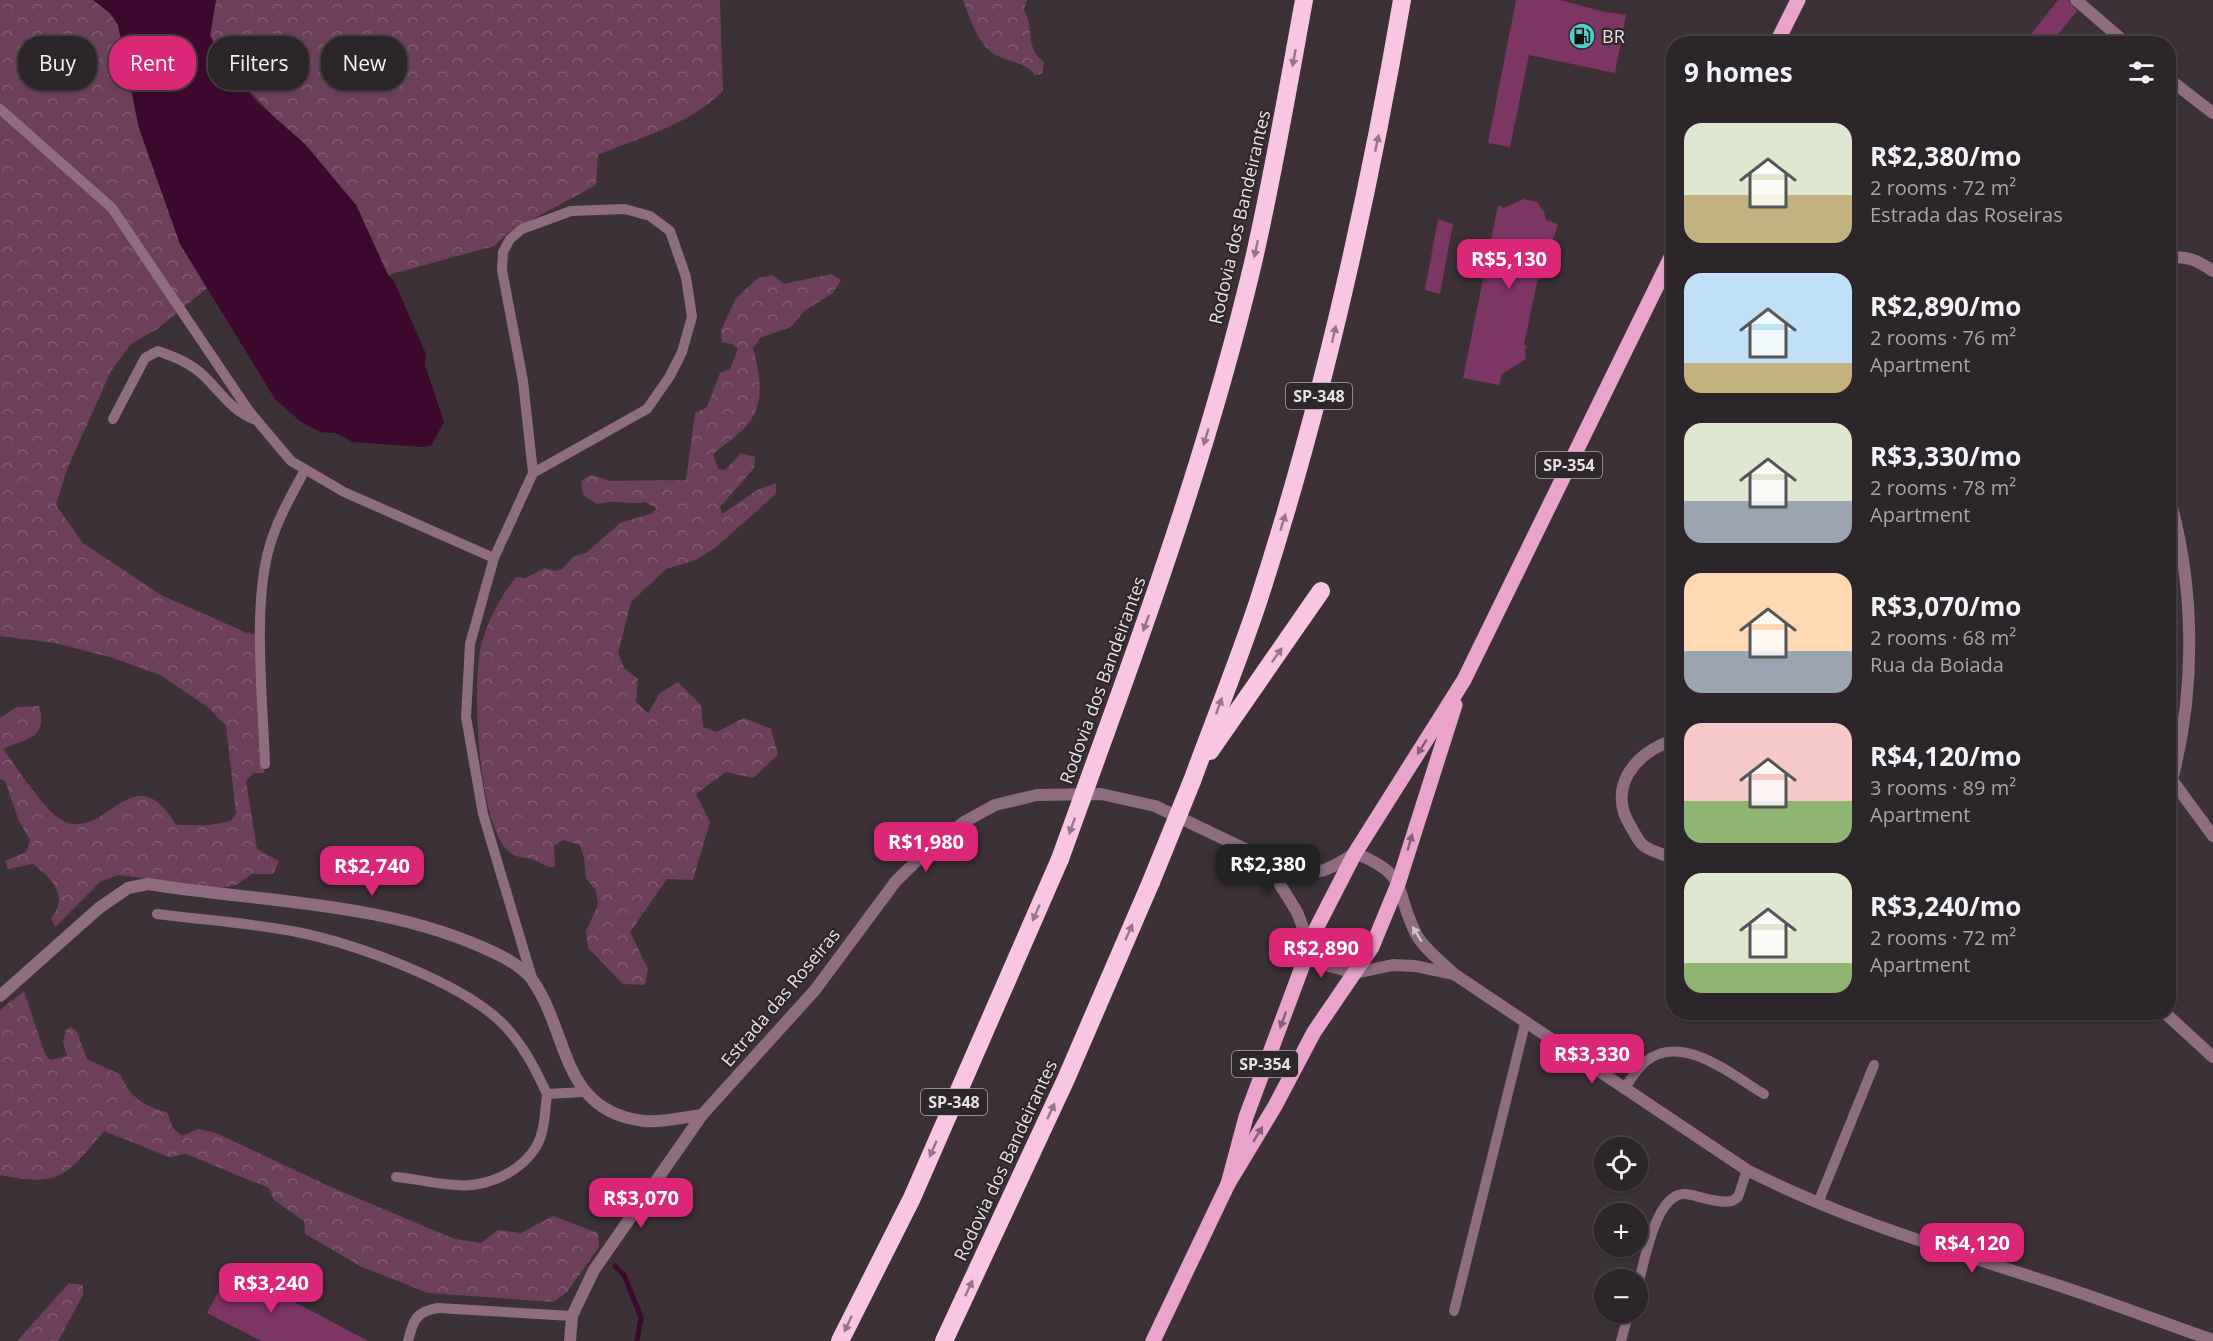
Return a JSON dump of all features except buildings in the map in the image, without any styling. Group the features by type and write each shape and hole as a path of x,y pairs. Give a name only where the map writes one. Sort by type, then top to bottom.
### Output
{"highway":[{"name":"Rodovia dos Bandeirantes","path":"840,1341 912,1198 1060,859 1167,564 1216,406 1253,263 1304,0"},
{"name":"Rodovia dos Bandeirantes","path":"944,1341 1066,1079 1151,882 1257,604 1319,396 1379,135 1402,0"},
{"path":"1193,776 1322,591"}],"main road":[{"path":"1780,36 1798,0"},
{"name":"SP-354","path":"1228,1184 1246,1117 1310,945 1355,854 1464,680 1666,267"},
{"name":"SP-354","path":"1153,1341 1228,1184 1275,1106 1314,1032 1372,947 1398,884 1419,813 1464,680"}],"street":[{"path":"2076,0 2118,36"},
{"path":"2176,84 2213,113"},
{"path":"2176,257 2197,260 2213,271"},
{"path":"2176,534 2183,572 2189,645 2183,739 2176,760"},
{"path":"1666,743 1643,755 1630,769 1622,788 1623,814 1642,844 1666,854"},
{"path":"2176,786 2213,836"},
{"name":"Estrada das Roseiras","path":"572,1316 594,1270 702,1115 815,990 896,881 929,849 964,822 995,805 1037,795 1101,794 1155,806 1233,841 1287,869 1303,873 1330,869 1355,854"},
{"name":"Estrada das Roseiras","path":"1233,841 1278,883 1297,912 1310,945"},
{"path":"1355,854 1388,870 1398,884 1417,937 1454,974 1525,1024 1747,1170 1818,1203 1917,1242 2056,1285 2213,1340"},
{"path":"2,993 99,908 128,888 148,884 381,913 436,929 499,955 532,978 548,1007 566,1056 584,1092 605,1109 644,1121 702,1115"},
{"path":"1310,945 1329,966 1356,973 1393,965 1415,966 1454,974"},
{"path":"2173,1020 2213,1057"},
{"path":"570,1341 572,1316"}],"lane":[{"path":"0,109 112,208 256,420 291,461 344,492 494,558"},
{"path":"532,473 647,409 670,376 682,352 692,317 686,278 670,231 650,216 625,209 571,211 522,229 510,239 503,252 502,270 523,381 532,473 494,558 470,644 466,717 483,814 532,978"},
{"path":"113,419 145,358 158,351 181,359 203,375 231,408 256,420"},
{"path":"265,764 261,621 265,572 276,527 305,470"},
{"path":"157,914 298,932 356,949 426,976 475,1003 502,1023 525,1050 547,1094 543,1129 536,1147 524,1161 490,1182 457,1186 396,1177"},
{"path":"1454,1311 1525,1024"},
{"path":"1624,1089 1645,1062 1660,1054 1679,1052 1699,1056 1764,1094"},
{"path":"1818,1203 1874,1065"},
{"path":"547,1094 584,1092"},
{"path":"1642,1269 1659,1214 1666,1202 1683,1194 1732,1201 1738,1197 1747,1170"},
{"path":"408,1341 414,1318 425,1310 438,1308 572,1316"},
{"path":"1621,1341 1626,1323"}],"green space":[{"path":"0,0 93,0 110,13 118,25 120,36 109,36 109,90 131,90 139,128 180,244 207,288 157,329 131,344 111,371 67,469 56,505 83,543 161,595 247,633 260,635 264,773 253,773 246,781 257,849 279,861 273,874 252,874 236,885 221,888 120,875 101,881 55,927 51,918 59,902 52,881 33,864 8,869 5,861 26,852 30,840 19,821 5,781 0,779 0,718 17,707 39,706 41,724 38,731 27,739 3,749 49,810 66,822 81,824 95,819 134,797 147,797 161,805 176,825 210,825 231,821 236,813 226,726 209,708 160,675 113,658 55,643 0,636"},
{"path":"216,0 720,0 723,91 680,122 598,155 596,185 509,232 494,246 388,275 356,205 249,90 309,90 309,36 210,35"},
{"path":"963,0 1027,0 1024,10 1034,50 1044,62 1042,74 1035,75 1025,66 990,51 977,34"},
{"path":"831,274 841,280 833,293 804,311 791,327 760,338 753,349 760,382 757,407 751,420 736,436 713,454 718,469 725,470 741,453 755,457 754,468 720,507 722,514 759,489 776,483 776,494 715,548 696,560 666,569 631,602 618,653 624,668 638,679 636,702 648,713 660,693 678,682 701,705 703,727 717,732 744,718 771,729 778,755 753,778 726,772 696,794 710,822 693,880 667,879 630,932 648,969 645,985 623,984 588,948 586,931 598,905 596,891 586,878 580,845 563,840 554,846 555,867 552,867 512,854 500,840 491,818 484,789 480,756 477,691 481,646 495,610 516,577 525,578 545,568 555,571 562,569 574,556 586,553 620,523 653,513 656,508 645,502 597,504 583,495 581,481 591,475 611,481 686,480 695,413 707,407 720,373 730,369 738,349 732,344 722,342 721,330 736,298 758,278 773,275 784,284"},
{"path":"24,991 45,1054 50,1060 67,1056 63,1042 66,1030 71,1027 77,1032 87,1059 121,1075 128,1089 145,1104 167,1112 173,1128 182,1136 198,1129 216,1133 333,1188 455,1239 481,1243 498,1230 521,1233 553,1216 598,1233 599,1247 567,1292 554,1302 428,1293 362,1267 305,1234 304,1221 274,1200 269,1188 186,1154 169,1157 104,1131 81,1158 61,1174 37,1180 0,1175 0,1010"},
{"path":"69,1283 83,1285 83,1295 58,1341 17,1341"}],"shaded area":[{"path":"93,0 216,0 210,36 208,36 208,90 247,90 305,144 356,205 388,275 394,281 426,354 425,365 444,422 431,446 353,442 335,433 320,432 301,422 275,399 180,244 139,128 131,90 196,90 196,36 120,36 118,25 110,13"}],"waterway":[{"path":"615,1266 624,1275 641,1317 637,1341"}],"place":[{"name":"BR","path":"1582,36"}]}
